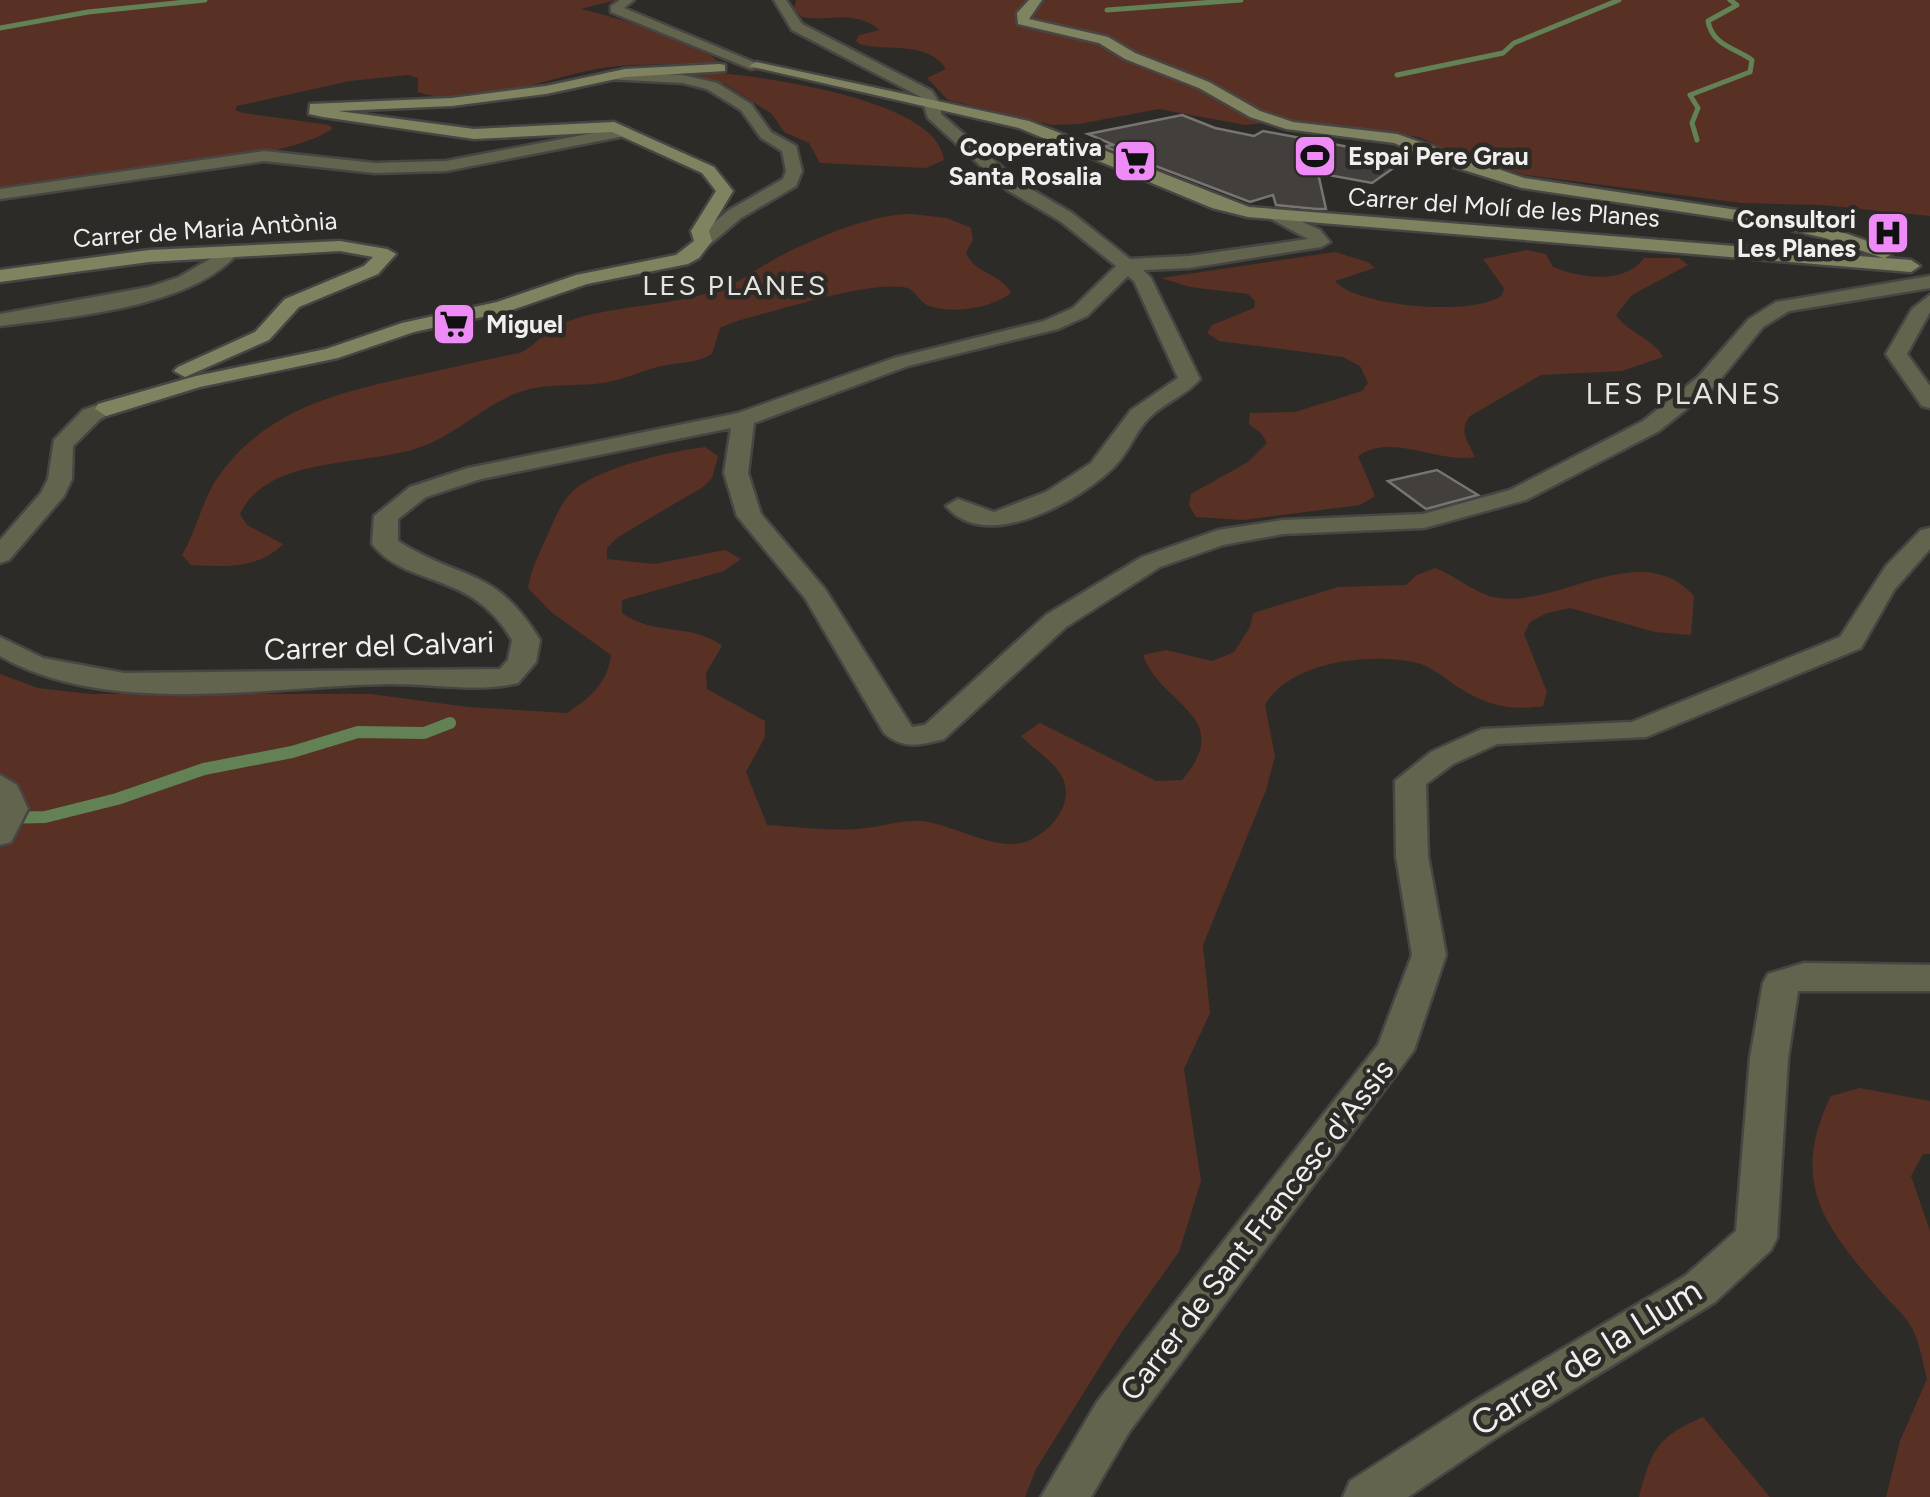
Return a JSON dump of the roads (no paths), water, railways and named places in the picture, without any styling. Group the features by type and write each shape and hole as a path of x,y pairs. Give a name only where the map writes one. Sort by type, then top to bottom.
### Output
{"street":[{"path":"628,0 615,9 756,66"},
{"path":"780,0 796,27 927,94 933,114 1013,186 1066,217 1128,265 1152,297 1189,379 1178,391 1146,407 1099,470 1060,494 996,519 974,516 958,506"},
{"path":"1036,0 1022,13 1023,20 1030,24 1103,40 1130,56 1204,85 1255,114 1291,126 1397,139 1473,169 1522,182 1764,219 1830,234 1917,263 1930,282 1783,306 1756,323 1706,382 1650,426 1518,495 1424,521 1282,527 1218,538 1151,562 1056,620 934,733 906,737 894,727 816,595 750,516 736,472 743,419 944,349 1051,325 1080,312 1128,265 1190,262 1322,242 1276,215"},
{"path":"702,241 700,231 724,188 708,170 614,127 474,134 314,111 315,107 452,102 611,76 756,66"},
{"name":"Carrer del Molí de les Planes","path":"756,66 934,108 1024,124 1218,204 1276,215 1917,263"},
{"path":"0,554 52,496 60,479 62,445 91,415 196,382 332,354 409,328 502,307 582,279 665,266 692,254 735,214 790,182 794,171 790,149 766,135 746,107 712,86 683,79 611,76"},
{"path":"0,194 264,156 374,168 446,166 625,132"},
{"name":"Carrer de Maria Antònia","path":"0,276 148,256 340,246 387,254 370,270 292,303 262,336 154,383 106,409"},
{"path":"0,320 92,306 175,284 220,264 229,252"},
{"path":"1930,302 1917,311 1908,342 1896,354 1930,400"},
{"name":"Carrer del Calvari","path":"0,645 59,674 138,680 226,683 367,676 508,677 522,662 526,640 510,614 498,600 448,574 408,561 385,544 386,516 418,492 476,473 743,419"},
{"name":"Carrer de Sant Francesc d'Assis","path":"1065,1497 1125,1400 1395,1050 1429,955 1412,856 1410,781 1442,758 1492,735 1636,731 1850,642 1870,602 1898,565 1930,535"},
{"path":"0,786 12,799 14,814 0,835"},
{"name":"Carrer de la Llum","path":"1371,1496 1487,1418 1700,1289 1756,1238 1768,1078 1781,982 1804,976 1930,978"}],"waterway":[{"path":"0,28 88,12 205,0"},
{"path":"1107,10 1241,0"},
{"path":"1397,75 1503,53 1514,43 1619,0"},
{"path":"1697,140 1692,123 1698,108 1690,95 1750,72 1752,60 1719,41 1710,29 1708,21 1737,5 1730,0"},
{"path":"0,818 45,817 117,799 204,769 292,752 358,732 424,733 450,723"}],"place":[{"name":"Espai Pere Grau","path":"1315,156"},
{"name":"Cooperativa Santa Rosalia","path":"1135,161"},
{"name":"Consultori Les Planes","path":"1888,233"},
{"name":"Miguel","path":"454,324"}],"district":[{"name":"LES PLANES","path":"735,285"},
{"name":"LES PLANES","path":"1684,394"}]}
